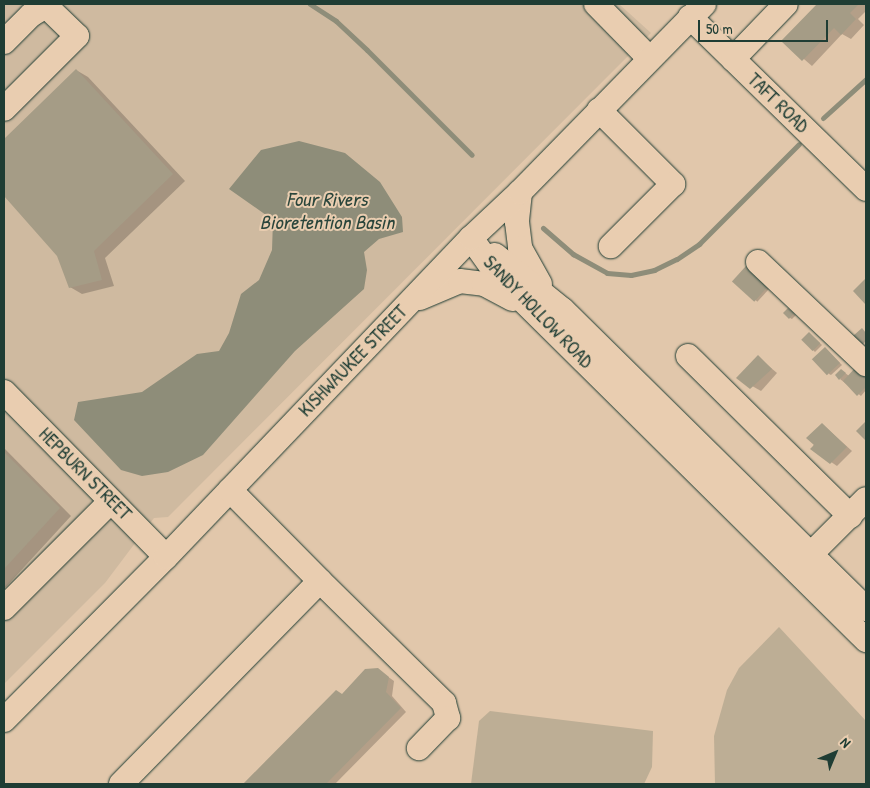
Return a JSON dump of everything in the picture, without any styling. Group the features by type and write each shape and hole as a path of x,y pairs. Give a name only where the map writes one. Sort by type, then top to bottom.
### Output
{"street":[{"path":"596,4 649,58"},
{"path":"733,59 786,4"},
{"path":"4,42 31,15 46,6 77,36 4,109"},
{"name":"KISHWAUKEE STREET","path":"4,720 230,490 471,238 520,192 697,10"},
{"name":"TAFT ROAD","path":"697,10 733,59 866,189"},
{"path":"599,110 673,184 611,246"},
{"path":"520,192 517,222 520,248 534,277 563,310"},
{"name":"SANDY HOLLOW ROAD","path":"471,238 508,264 563,310 803,563 866,640"},
{"name":"SANDY HOLLOW ROAD","path":"471,238 498,276 538,315 803,563 866,609"},
{"path":"758,262 866,364"},
{"path":"406,306 436,289 460,281 484,284 538,315"},
{"path":"688,356 850,516"},
{"name":"HEPBURN STREET","path":"4,392 166,556"},
{"path":"230,490 320,582 444,703 448,718 419,748"},
{"path":"803,563 866,499"},
{"path":"4,608 112,501"},
{"path":"121,784 320,582"}],"shaded area":[{"path":"4,4 619,4 651,33 168,517 154,518 105,583 4,684"},
{"path":"779,627 866,721 866,784 715,784 714,736 727,690 739,668"},
{"path":"490,711 653,731 652,767 644,784 471,784 479,721"}],"water":[{"name":"Four Rivers Bioretention Basin","path":"299,141 345,153 380,182 402,217 403,232 379,239 364,252 367,270 364,289 295,351 203,455 168,472 142,476 121,470 74,420 78,402 142,392 197,354 219,351 229,333 241,294 259,280 272,250 273,220 229,189 261,150"}],"building":[{"path":"817,4 859,4 850,13 856,19 841,35 834,28 802,61 781,41"},
{"path":"76,69 173,174 94,251 102,280 69,288 57,256 4,196 4,139"},
{"path":"746,266 768,286 754,302 732,282"},
{"path":"866,278 866,305 853,291"},
{"path":"788,308 794,313 789,319 783,313"},
{"path":"862,328 866,333 866,341 862,345 853,336"},
{"path":"809,332 820,343 813,351 801,340"},
{"path":"825,347 840,363 827,375 812,359"},
{"path":"758,355 772,369 750,389 736,378"},
{"path":"857,366 866,375 866,387 857,396 843,381"},
{"path":"841,369 846,373 839,380 835,375"},
{"path":"866,421 866,441 856,431"},
{"path":"822,423 847,447 830,464 810,449 814,445 806,438"},
{"path":"4,452 60,508 4,569"},
{"path":"378,668 389,677 386,692 401,708 326,784 243,784 336,690 342,694 365,669"}],"waterway":[{"path":"310,4 336,21 472,155"},
{"path":"823,118 866,79"},
{"path":"543,228 573,254 607,273 631,275 654,270 677,259 699,244 799,144"}]}
